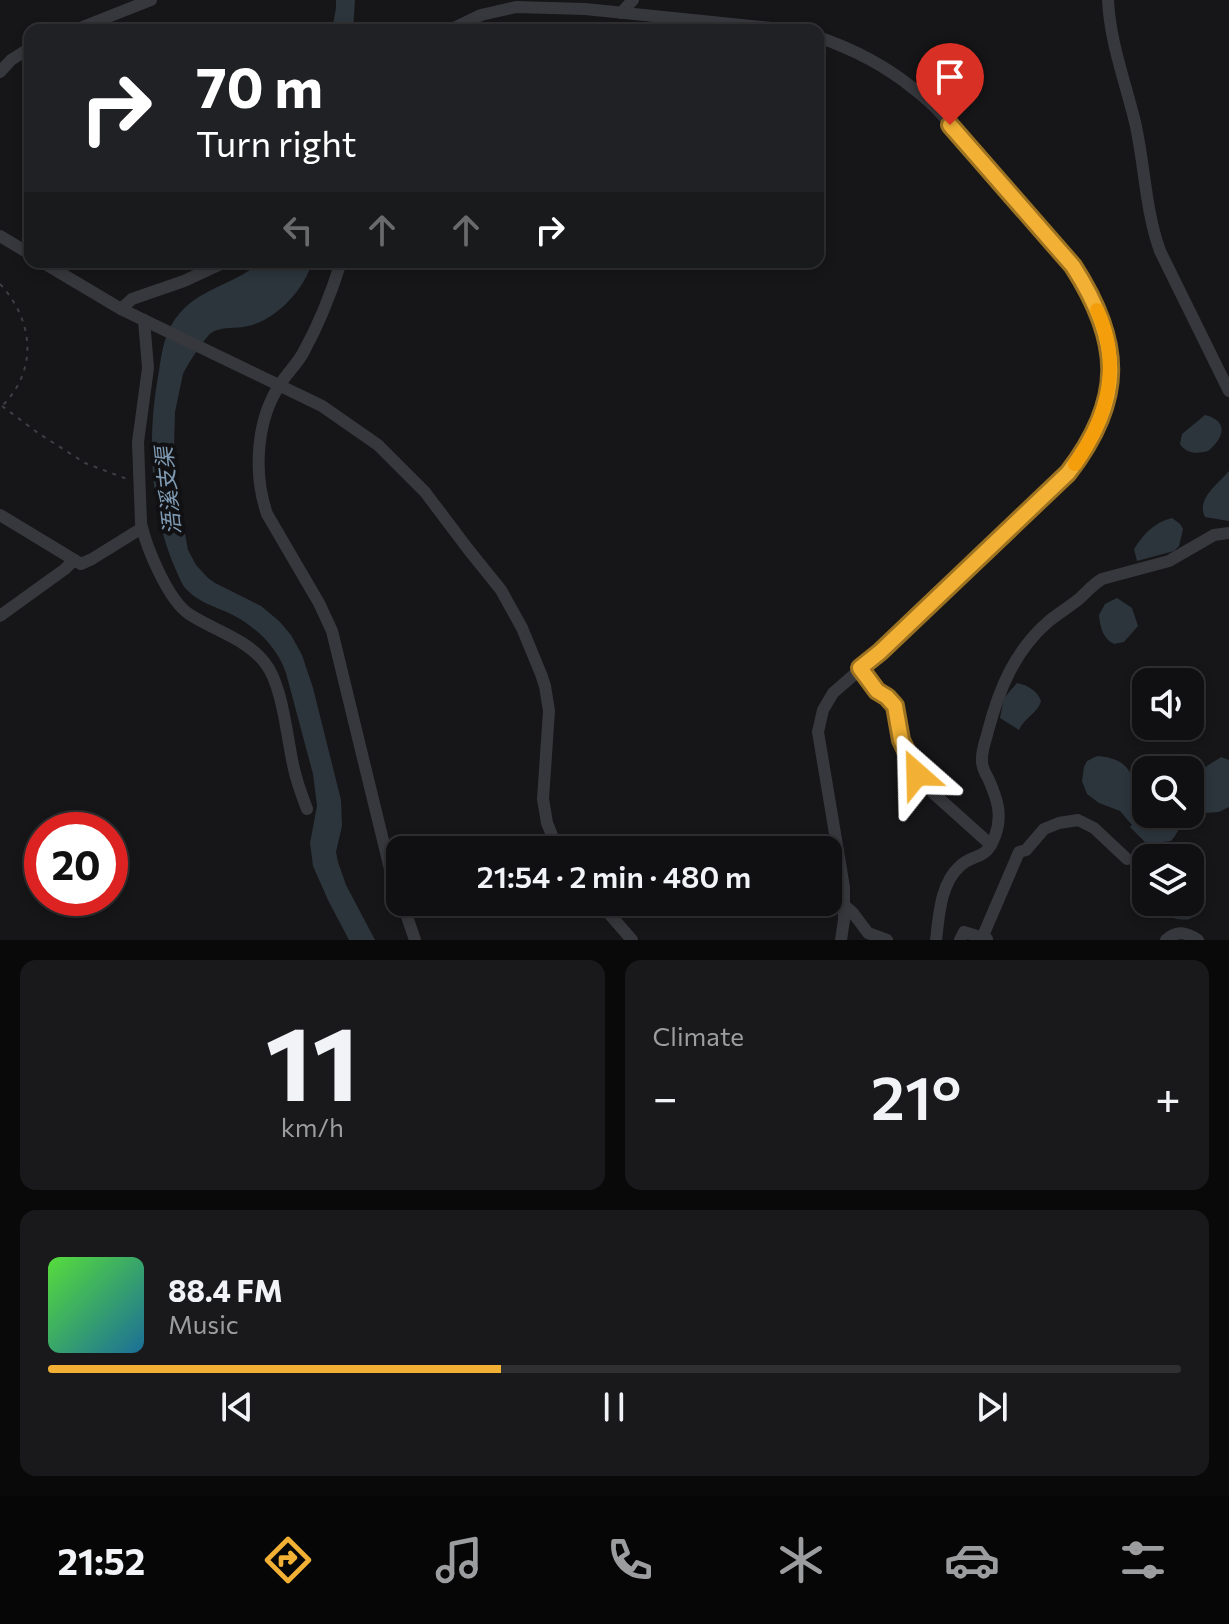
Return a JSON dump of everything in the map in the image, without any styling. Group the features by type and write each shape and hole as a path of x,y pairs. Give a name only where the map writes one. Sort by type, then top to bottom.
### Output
{"street":[{"path":"90,24 151,0"},
{"path":"621,13 633,0"},
{"path":"1108,0 1113,39 1135,123 1147,205 1155,235 1229,391"},
{"path":"462,24 481,15 516,7 585,9 730,24"},
{"path":"824,39 878,64 930,101 1073,266 1101,317 1111,362 1109,387 1097,425 1084,452 1068,473 828,701 818,732 842,869 844,905 841,940"},
{"path":"0,72 24,52"},
{"path":"0,236 24,250"},
{"path":"52,268 121,309 279,384 341,418 396,461 425,492 501,590 522,628 545,686 549,711 543,799 552,836"},
{"path":"121,309 132,299 212,268"},
{"path":"339,268 316,329 301,357 279,384 266,415 258,475 262,500 273,526 332,631 386,853"},
{"path":"146,321 148,368 138,442 142,528 168,590 178,605 247,646 267,664 277,687 294,772 307,809"},
{"path":"0,515 81,564 142,528"},
{"path":"936,940 942,896 952,874 965,862 982,856 996,835 999,808 982,757 995,704 1005,678 1017,659 1048,623 1102,579 1169,561 1214,535 1229,533"},
{"path":"0,616 74,560"},
{"path":"860,668 877,691 895,706 901,740 917,774 932,792 991,845"},
{"path":"960,940 964,932 986,939 1019,852 1026,850 1044,829 1078,820 1094,828 1127,859"},
{"path":"844,905 868,933 887,940"},
{"path":"407,916 415,940"},
{"path":"611,916 632,940"},
{"path":"1166,940 1184,933 1198,940"}],"path":[{"path":"0,284 20,312 28,353 23,378 15,393 1,407 85,463 140,483"}],"water":[{"path":"336,0 355,0 353,24 333,24"},
{"name":"浯溪支渠","path":"310,268 296,293 269,317 259,323 211,333 183,374 175,412 174,449 188,550 208,578 261,606 279,621 302,655 341,800 342,826 336,852 338,862 346,885 375,940 349,940 313,866 310,843 317,806 313,774 282,663 271,645 256,630 201,601 185,588 166,545 155,496 153,420 161,355 167,334 174,320 188,305 250,269"},
{"path":"1205,415 1218,421 1221,426 1218,441 1208,451 1196,453 1186,450 1180,444 1182,434"},
{"path":"1229,471 1229,521 1205,517 1203,504 1206,498"},
{"path":"1172,518 1183,529 1179,546 1174,551 1137,561 1134,549 1141,539 1154,526"},
{"path":"1117,598 1132,608 1138,626 1124,642 1114,644 1103,632 1099,615 1105,604"},
{"path":"1017,683 1031,689 1041,701 1019,730 1000,718 1004,698"},
{"path":"1097,756 1112,758 1128,769 1132,777 1132,825 1120,811 1099,803 1087,794 1082,781 1087,761"},
{"path":"1221,757 1229,760 1229,807 1219,812 1204,812 1204,768"},
{"path":"1130,827 1179,828 1171,841 1147,844"},
{"path":"1170,916 1193,916 1185,920"}],"slow traffic":[{"path":"1075,464 1097,425 1109,387 1110,350 1097,310"}],"route":[{"path":"917,774 901,740 895,706 879,694 860,668 1068,473 1084,452 1097,425 1110,374 1110,350 1105,328 1093,299 1073,266 950,125"}]}
